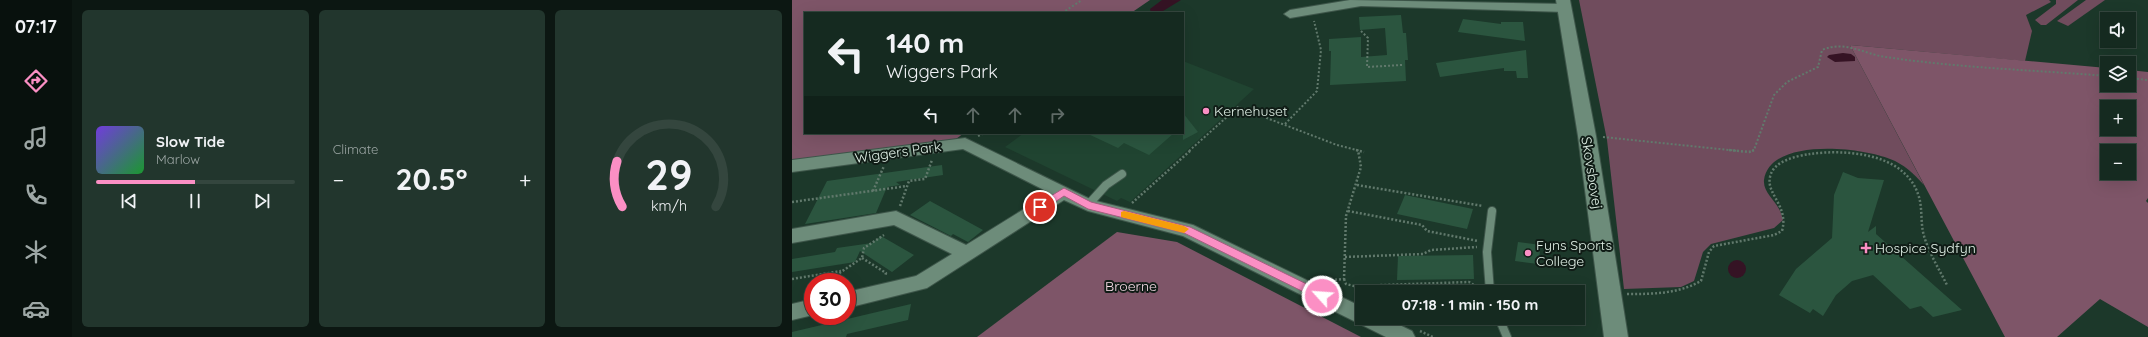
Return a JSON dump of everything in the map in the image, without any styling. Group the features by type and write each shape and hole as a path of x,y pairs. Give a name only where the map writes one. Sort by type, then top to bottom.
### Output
{"street":[{"name":"Skovsbovej","path":"1290,14 1309,15 1361,2 1564,4 1587,136 1616,337"},
{"name":"Wiggers Park","path":"792,166 965,143 1088,205 1187,230 1355,313"},
{"path":"856,298 921,283 1064,192"},
{"path":"792,236 899,220 966,253"},
{"path":"792,312 804,309"},
{"path":"1380,325 1405,337"}],"lane":[{"path":"1088,205 1106,185 1122,174"},
{"path":"1488,285 1486,274 1486,245 1492,211"},
{"path":"1502,325 1507,337"}],"path":[{"path":"1064,12 1082,0"},
{"path":"1285,124 1317,91 1322,50 1316,21 1309,15"},
{"path":"1361,31 1366,34 1368,38 1367,67 1402,65"},
{"path":"1587,136 1749,152 1754,150 1774,95 1786,82 1818,67 1822,50 1832,45 1841,44 1884,56 2100,75"},
{"path":"2136,79 2148,80"},
{"path":"1120,214 1238,107 1337,145 1358,149 1364,152"},
{"path":"841,273 862,258 864,248 899,220 909,181 924,179 937,146"},
{"path":"1355,286 1346,284 1344,278 1348,211 1357,186 1362,160 1358,149"},
{"path":"873,191 890,152"},
{"path":"1610,294 1661,294 1682,291 1700,281 1709,252 1714,246 1774,235 1782,231 1785,224 1785,216 1771,189 1769,179 1773,170 1783,161 1813,153 1827,152 1870,157 1896,167 1907,174 1918,192 1922,229 1947,285"},
{"path":"792,202 907,186"},
{"path":"1357,186 1431,198 1446,198 1491,207 1492,211"},
{"path":"1348,211 1422,225 1427,231 1486,245"},
{"path":"1345,257 1423,254 1431,250 1486,245"},
{"path":"862,258 886,273 879,292"},
{"path":"792,279 844,271"},
{"path":"1326,286 1330,281 1344,278"},
{"path":"1383,285 1469,282 1474,285"}],"shaded area":[{"path":"1162,0 1181,0 1163,11 1151,12 1150,9"},
{"path":"1579,0 2049,0 2051,2 2026,15 2032,31 2025,61 1850,45 1924,185 1900,164 1877,155 1839,149 1799,151 1782,157 1770,166 1764,180 1765,188 1780,210 1783,220 1774,228 1711,244 1703,252 1694,281 1681,287 1624,289 1607,140"},
{"path":"2056,0 2078,0 2046,25 2041,25 2035,20 2056,4"},
{"path":"2086,0 2105,0 2068,26 2057,21"},
{"path":"1843,53 1851,54 1855,57 1855,61 1835,62 1827,57 1829,55"},
{"name":"Kernehuset","path":"1184,61 1254,89 1130,202 1121,198 1117,201 1005,147 1023,134 1184,134"},
{"path":"1737,260 1743,263 1746,269 1743,275 1737,278 1731,275 1728,269 1731,263"}],"green space":[{"path":"792,0 1150,0 1132,12 804,12 804,134 963,134 956,139 792,160"},
{"path":"1850,45 2100,67 2100,92 2136,92 2136,71 2148,72 2148,198 2146,201 2148,203 2148,327 2100,299 2057,337 2005,337"},
{"name":"Broerne","path":"1117,232 1177,242 1361,337 977,337"}],"building":[{"path":"1401,15 1403,33 1406,33 1408,60 1405,60 1406,81 1330,85 1331,51 1329,51 1329,39 1361,37 1361,57 1387,55 1385,28 1360,30 1359,17"},
{"path":"1463,19 1501,24 1501,22 1523,22 1525,41 1458,32"},
{"path":"1526,50 1528,78 1517,78 1516,71 1504,71 1504,68 1440,77 1436,63"},
{"path":"1184,114 1198,132 1183,140 1184,134"},
{"path":"1088,134 1173,134 1149,155 1124,143 1118,148"},
{"path":"942,165 943,175 896,182 900,185 887,187 876,213 805,224 827,181"},
{"path":"1843,172 1858,178 1884,180 1868,232 1876,226 1876,234 1962,310 1933,317 1921,306 1910,309 1873,275 1852,281 1836,295 1823,316 1813,309 1810,313 1779,295 1796,269 1832,238 1834,195"},
{"path":"1405,195 1473,209 1467,229 1397,214"},
{"path":"930,201 983,230 968,242 953,234 951,236 910,215"},
{"path":"881,236 914,255 892,272 860,251 855,262 792,272 792,259 835,252 837,248 872,243"},
{"name":"Fyns Sports College","path":"1518,242 1541,245 1538,264 1515,261"},
{"path":"1473,255 1474,279 1397,280 1398,256"},
{"path":"911,304 908,320 847,334 846,337 792,337 792,332 822,325 856,325 856,317"}],"slow traffic":[{"path":"1124,215 1184,229"}],"place":[{"name":"Kernehuset","path":"1206,111"},
{"name":"Hospice Sydfyn","path":"1866,248"},
{"name":"Fyns Sports College","path":"1528,253"}],"route":[{"path":"1040,207 1064,192 1088,205 1187,230 1322,296"}]}
